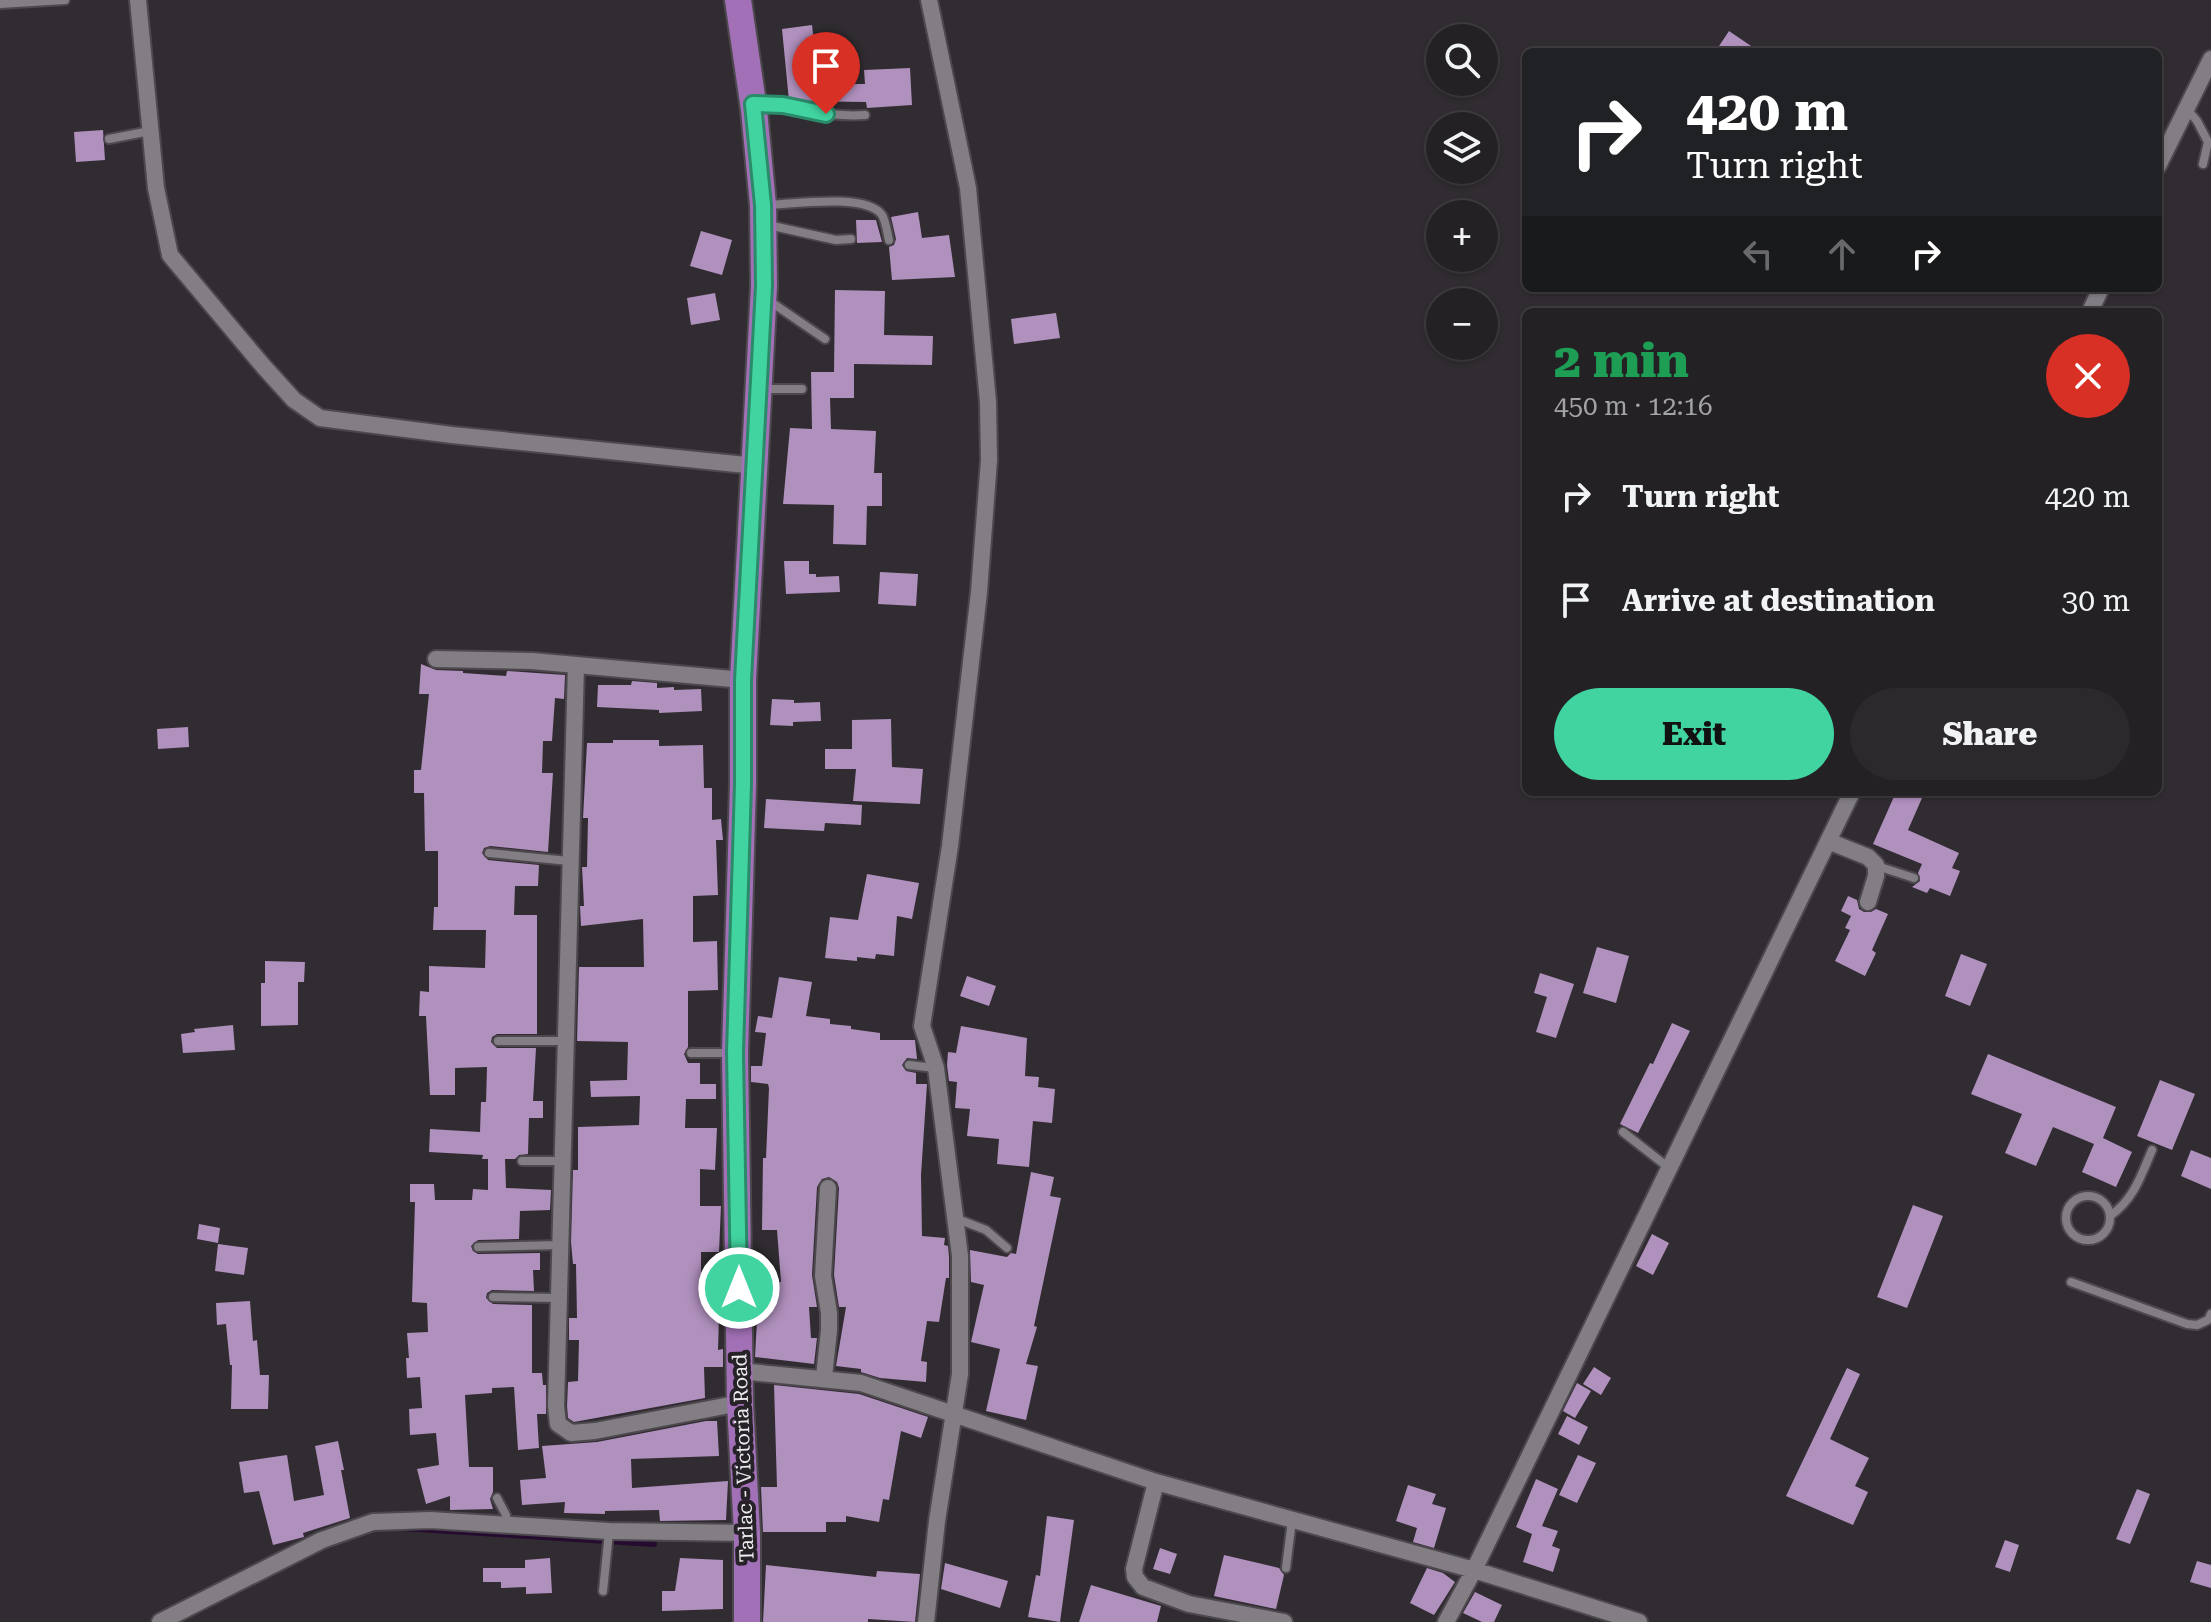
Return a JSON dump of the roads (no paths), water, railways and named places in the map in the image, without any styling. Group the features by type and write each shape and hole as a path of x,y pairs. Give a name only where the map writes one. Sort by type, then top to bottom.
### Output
{"main road":[{"name":"Tarlac - Victoria Road","path":"738,0 753,104 763,214 764,297 743,680 735,1053 747,1622"}],"street":[{"path":"138,0 156,188 170,255 264,367 294,400 312,414 320,418 452,435 756,466"},
{"path":"926,1622 937,1521 960,1374 960,1256 936,1068 922,1026 950,846 979,592 989,460 988,402 968,188 929,0"},
{"path":"2162,158 2211,59"},
{"path":"436,659 576,665 743,680"},
{"path":"576,665 556,1406 558,1424 571,1433 609,1429 740,1403"},
{"path":"1446,1622 1850,796"},
{"path":"1828,841 1868,857 1876,865 1868,902"},
{"path":"824,1377 829,1321 823,1276 828,1188"},
{"path":"740,1371 861,1383 1156,1482 1474,1570 1639,1622"},
{"path":"1156,1482 1134,1569 1138,1582 1143,1587 1189,1604 1284,1622"},
{"path":"160,1622 268,1565 353,1527 373,1522 430,1520 609,1531 747,1533"}],"lane":[{"path":"0,4 65,0"},
{"path":"753,104 783,105 846,116 865,115"},
{"path":"2186,108 2208,142 2203,164"},
{"path":"109,139 150,131"},
{"path":"763,214 850,202 867,205 882,215 889,240"},
{"path":"763,214 836,240 851,239"},
{"path":"764,297 825,339"},
{"path":"760,389 802,389"},
{"path":"489,853 569,861"},
{"path":"1876,865 1914,878"},
{"path":"498,1041 565,1041"},
{"path":"691,1053 735,1053"},
{"path":"909,1065 936,1068"},
{"path":"1623,1132 1669,1168"},
{"path":"2110,1216 2105,1203 2092,1196 2079,1198 2068,1207 2065,1221 2071,1233 2083,1240 2097,1238 2107,1229 2110,1216 2133,1194 2152,1150"},
{"path":"522,1161 562,1161"},
{"path":"954,1217 986,1230 1007,1248"},
{"path":"478,1247 560,1245"},
{"path":"2071,1282 2187,1324 2197,1325 2208,1320 2211,1314"},
{"path":"493,1297 559,1298"},
{"path":"497,1498 508,1525"},
{"path":"1286,1568 1292,1520"},
{"path":"603,1591 609,1531"}],"waterway":[{"path":"402,1528 654,1544"}]}
